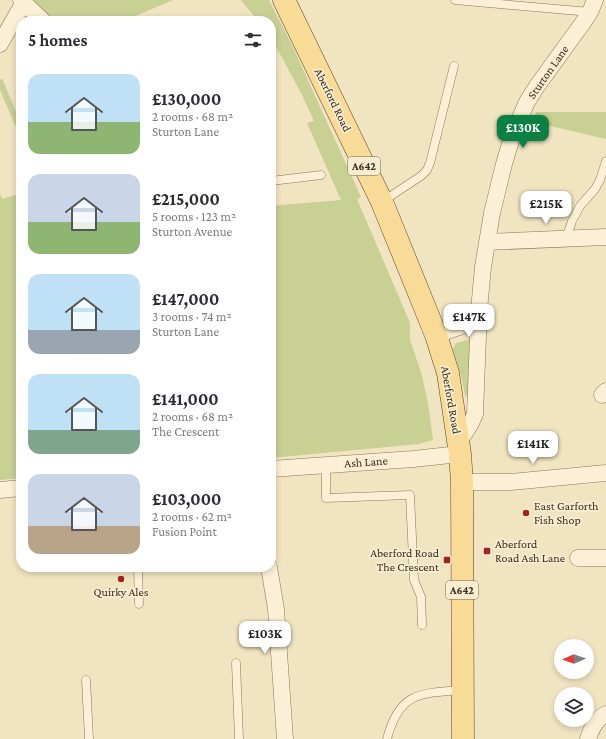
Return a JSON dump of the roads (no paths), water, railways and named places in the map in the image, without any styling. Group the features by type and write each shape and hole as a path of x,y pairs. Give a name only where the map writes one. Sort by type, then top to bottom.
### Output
{"main road":[{"name":"Aberford Road","path":"284,0 382,202 436,335 448,373 459,448 462,482 463,739"}],"street":[{"path":"0,44 22,1 37,16"},
{"name":"Sturton Lane","path":"459,448 475,414 481,282 492,213 513,134 527,102 537,86 596,6"},
{"path":"487,242 606,237"},
{"path":"436,335 462,326 472,320 479,310"},
{"name":"Ash Lane","path":"276,469 414,458 459,448"},
{"path":"462,482 511,482 606,474"},
{"path":"0,490 16,488"},
{"path":"578,558 606,558"},
{"path":"270,572 276,610 285,739"},
{"path":"588,739 595,723 606,714"}],"lane":[{"path":"455,0 596,6"},
{"path":"382,202 422,176 427,170 454,66"},
{"path":"566,239 572,221 580,206 595,189 600,180 606,162"},
{"path":"276,180 321,175"},
{"path":"326,465 326,498 410,495 414,580 421,597 422,625"},
{"path":"138,572 139,604"},
{"path":"236,663 239,739"},
{"path":"86,680 89,739"},
{"path":"387,739 390,727 395,717 401,707 410,700 431,692 463,690"}],"place":[{"name":"East Garforth Fish Shop","path":"526,513"},
{"name":"Aberford Road Ash Lane","path":"487,551"},
{"name":"Aberford Road The Crescent","path":"447,560"},
{"name":"Quirky Ales","path":"121,579"}]}
